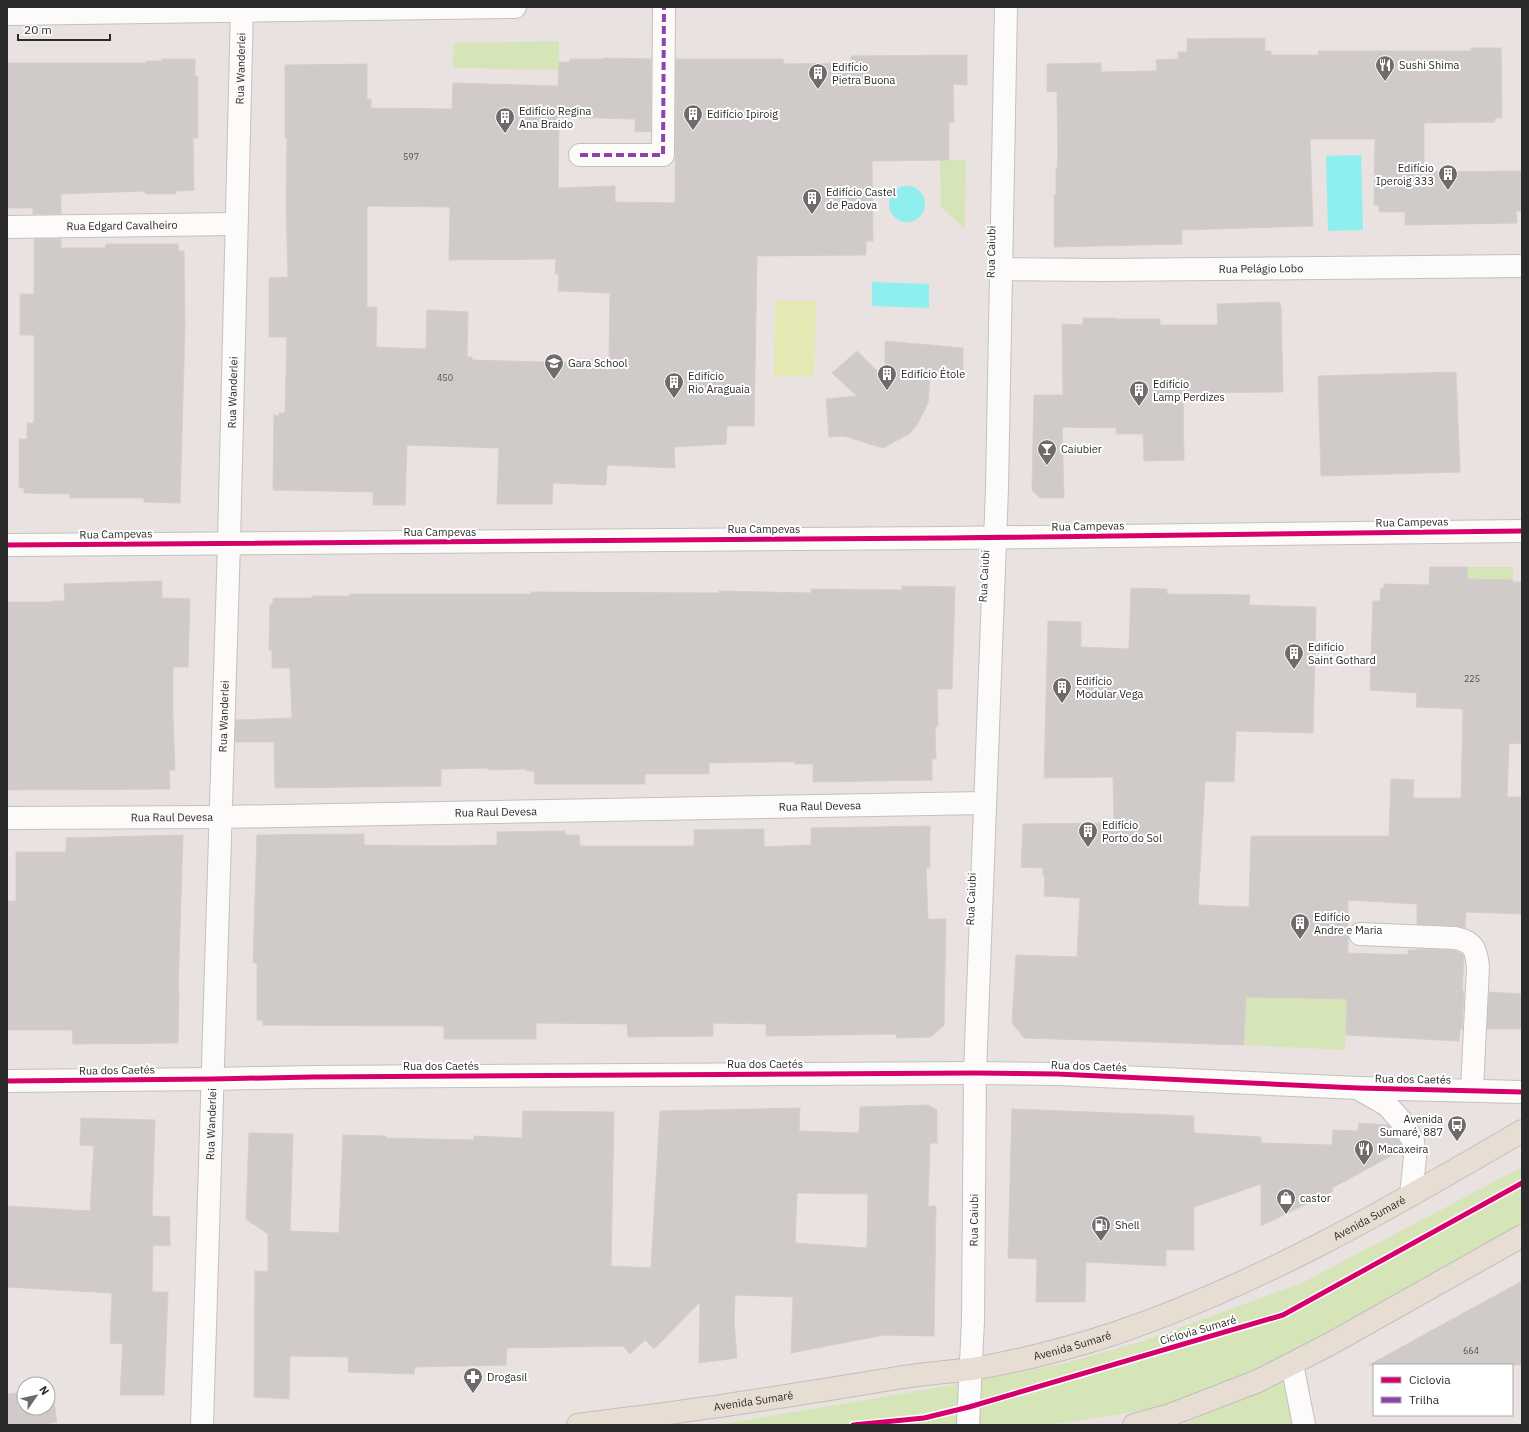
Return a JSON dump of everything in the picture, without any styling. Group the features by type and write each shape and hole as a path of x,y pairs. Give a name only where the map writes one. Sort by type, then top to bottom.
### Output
{"main road":[{"name":"Avenida Sumaré","path":"578,1425 732,1405 920,1374 970,1369 1018,1360 1114,1334 1248,1280 1318,1246 1522,1131"},
{"path":"1134,1425 1170,1415 1258,1381 1292,1364 1522,1236"}],"street":[{"path":"7,14 242,9 515,7"},
{"path":"580,155 663,155 664,7"},
{"name":"Rua Caiubi","path":"968,1425 973,1321 975,1073 984,803 996,537 1006,7"},
{"name":"Rua Wanderlei","path":"202,1425 230,543 242,9"},
{"name":"Rua Edgard Cavalheiro","path":"7,227 236,224"},
{"name":"Rua Pelágio Lobo","path":"1000,269 1103,270 1522,266"},
{"name":"Rua Campevas","path":"7,545 1522,531"},
{"name":"Rua Raul Devesa","path":"7,818 221,817 984,803"},
{"path":"1360,934 1455,938 1465,940 1474,948 1478,967 1472,1090"},
{"name":"Rua dos Caetés","path":"7,1081 312,1077 975,1073 1057,1074 1358,1088 1522,1092"},
{"name":"Rua dos Caetés","path":"1358,1088 1387,1105 1403,1123 1413,1141 1414,1157 1410,1195"},
{"path":"1292,1364 1304,1425"}],"green space":[{"path":"559,41 559,70 453,68 454,43"},
{"path":"940,160 966,160 965,229 941,207"},
{"path":"775,300 816,301 814,377 774,376"},
{"path":"1467,567 1513,567 1513,580 1467,579"},
{"path":"1246,997 1347,999 1345,1050 1245,1045"},
{"path":"1522,1167 1522,1229 1284,1359 1160,1408 1047,1425 716,1425 959,1384 1066,1363 1143,1341 1302,1283"},
{"path":"1287,1379 1295,1425 1181,1425"}],"water":[{"path":"1361,155 1363,230 1328,231 1326,156"},
{"path":"911,186 920,191 924,197 924,211 920,217 911,222 903,222 894,217 890,211 889,200 894,191 900,187"},
{"path":"872,282 929,284 929,308 872,306"}],"building":[{"path":"1265,38 1265,51 1271,51 1271,55 1319,55 1318,51 1471,51 1471,48 1501,48 1502,118 1495,118 1495,122 1424,123 1424,172 1522,171 1522,211 1516,211 1517,223 1405,225 1405,212 1379,212 1379,205 1374,205 1375,139 1310,139 1313,226 1182,230 1182,244 1054,247 1054,195 1056,195 1056,169 1058,156 1057,91 1047,92 1047,64 1101,63 1101,72 1157,71 1156,60 1178,59 1178,52 1187,52 1187,39"},
{"path":"967,55 967,85 953,84 954,122 949,123 949,160 872,161 873,241 866,241 866,255 757,256 754,426 727,426 726,444 674,447 675,468 607,465 606,485 553,483 552,504 497,504 499,448 407,445 405,505 373,505 373,492 273,490 274,415 279,416 279,413 285,413 287,337 269,337 269,278 288,277 285,65 367,64 367,99 371,99 371,108 452,109 453,83 558,86 559,62 570,62 570,59 651,59 651,131 635,132 635,119 559,117 558,188 615,186 615,202 675,203 676,59 783,59 784,64 851,63 851,56","holes":["367,206 450,207 449,260 556,259 555,274 559,274 558,291 610,293 609,359 578,359 578,363 472,360 472,357 467,357 468,312 427,310 426,349 376,347 377,307 367,307"]},
{"path":"162,59 195,59 195,76 198,76 198,138 193,138 194,190 176,191 176,194 145,194 145,191 61,194 61,214 33,214 33,208 7,208 7,63 146,63 146,61 162,61"},
{"path":"34,239 61,239 61,248 105,248 106,244 178,244 179,251 184,251 185,325 180,503 144,502 144,498 70,498 70,494 24,493 24,488 19,488 19,439 27,439 27,423 34,423 34,335 20,335 20,294 34,294"},
{"path":"1279,302 1281,307 1283,392 1183,393 1184,460 1144,461 1143,434 1116,434 1116,428 1062,427 1064,498 1040,498 1032,490 1034,395 1063,395 1062,324 1083,325 1083,318 1115,318 1160,319 1160,325 1218,325 1217,304"},
{"name":"Edifício Étole","path":"885,341 963,348 963,375 930,376 928,403 917,425 909,434 883,448 844,436 829,437 826,399 857,396 832,373 857,351 885,379"},
{"path":"1456,372 1460,472 1321,476 1318,376"},
{"path":"1430,567 1467,567 1467,579 1513,580 1513,582 1522,582 1522,744 1509,743 1507,797 1522,797 1522,914 1466,912 1465,928 1456,926 1417,924 1417,904 1348,900 1348,953 1408,955 1408,950 1417,949 1453,950 1462,954 1464,957 1462,991 1464,991 1462,1029 1460,1029 1459,1041 1346,1035 1347,999 1246,997 1244,1045 1024,1038 1012,1023 1016,955 1077,957 1080,898 1044,896 1045,877 1043,876 1043,868 1021,867 1023,824 1114,823 1113,777 1044,778 1048,621 1081,622 1081,647 1129,649 1131,588 1167,589 1167,594 1250,595 1249,605 1316,607 1313,733 1236,731 1234,782 1205,781 1198,905 1249,907 1251,836 1389,836 1391,779 1414,780 1413,798 1461,798 1463,709 1416,707 1417,693 1370,690 1373,601 1380,601 1381,588 1384,588 1384,584 1429,585"},
{"path":"162,581 162,598 190,599 188,667 173,667 175,770 169,770 170,789 7,790 7,602 65,601 64,584"},
{"path":"902,586 955,587 952,689 937,689 938,726 935,726 936,759 932,759 932,780 813,782 813,764 770,762 709,763 709,774 645,774 645,784 535,784 534,771 527,771 527,769 488,770 488,768 441,769 441,786 275,788 274,742 235,742 236,720 292,718 290,668 272,668 272,650 269,650 270,604 273,604 273,598 313,598 312,596 350,596 350,594 531,594 531,592 719,593 719,591 811,593 811,589 902,590"},
{"path":"930,826 930,868 926,868 928,919 946,919 944,1025 931,1037 896,1038 897,1034 766,1036 766,1024 713,1023 713,1036 628,1037 627,1024 536,1023 536,1039 444,1039 444,1026 263,1025 263,1020 257,1020 257,963 253,963 257,835 364,834 364,845 443,846 497,845 497,832 565,831 565,835 579,835 580,846 694,846 694,830 764,829 764,847 811,845 811,828"},
{"path":"183,835 178,991 178,1043 73,1044 72,1030 7,1030 7,901 16,901 16,852 66,852 66,838"},
{"path":"1489,992 1522,994 1522,1029 1487,1029"},
{"path":"928,1105 937,1110 937,1143 930,1143 928,1206 936,1206 934,1336 884,1335 791,1353 793,1297 735,1295 734,1321 737,1358 699,1363 700,1302 654,1349 645,1340 630,1354 623,1346 507,1348 506,1365 415,1367 414,1374 348,1372 349,1357 290,1356 289,1399 254,1397 255,1271 268,1272 268,1234 246,1219 249,1133 293,1134 290,1231 339,1233 343,1135 386,1136 386,1138 474,1140 474,1136 522,1138 523,1111 614,1112 611,1266 651,1268 660,1111 800,1108 799,1131 859,1133 860,1107","holes":["797,1193 868,1194 867,1248 795,1243"]},
{"path":"1012,1109 1194,1116 1194,1133 1261,1137 1261,1143 1332,1145 1333,1130 1358,1131 1359,1123 1388,1125 1393,1130 1401,1144 1400,1151 1332,1188 1333,1191 1261,1226 1261,1184 1194,1207 1194,1250 1166,1250 1166,1266 1086,1262 1085,1302 1036,1302 1037,1259 1008,1258"},
{"path":"81,1118 155,1120 152,1216 170,1217 170,1246 153,1245 152,1292 168,1292 164,1395 120,1395 123,1344 110,1343 112,1293 7,1287 7,1206 90,1211 94,1146 80,1145"},
{"path":"1522,1281 1522,1365 1369,1365"},
{"path":"16,1393 16,1416 56,1415 57,1422 36,1425 7,1425 7,1394"}],"marked path":[{"path":"580,155 663,155 664,7"}],"cycle path":[{"path":"7,545 946,538 1522,531"},
{"path":"7,1081 312,1077 975,1073 1057,1074 1358,1088 1522,1092"},
{"name":"Ciclovia Sumaré","path":"853,1425 924,1418 969,1407 1283,1315 1522,1183"}],"place":[{"name":"Sushi Shima","path":"1385,82"},
{"name":"Edifício Pietra Buona","path":"818,90"},
{"name":"Edifício Ipiroig","path":"693,131"},
{"name":"Edifício Regina Ana Braido","path":"505,134"},
{"name":"Edifício Iperoig 333","path":"1448,191"},
{"name":"Edifício Castel de Padova","path":"812,215"},
{"name":"Gara School","path":"554,380"},
{"name":"Edifício Étole","path":"887,391"},
{"name":"Edifício Rio Araguaia","path":"674,399"},
{"name":"Edifício Lamp Perdizes","path":"1139,407"},
{"name":"Caiubier","path":"1047,466"},
{"name":"Edifício Saint Gothard","path":"1294,670"},
{"name":"Edifício Modular Vega","path":"1062,704"},
{"name":"Edifício Porto do Sol","path":"1088,848"},
{"name":"Edifício Andre e Maria","path":"1300,940"},
{"name":"Avenida Sumaré, 887","path":"1457,1142"},
{"name":"Macaxeira","path":"1364,1166"},
{"name":"castor","path":"1286,1215"},
{"name":"Shell","path":"1101,1242"},
{"name":"Drogasil","path":"473,1394"}]}
